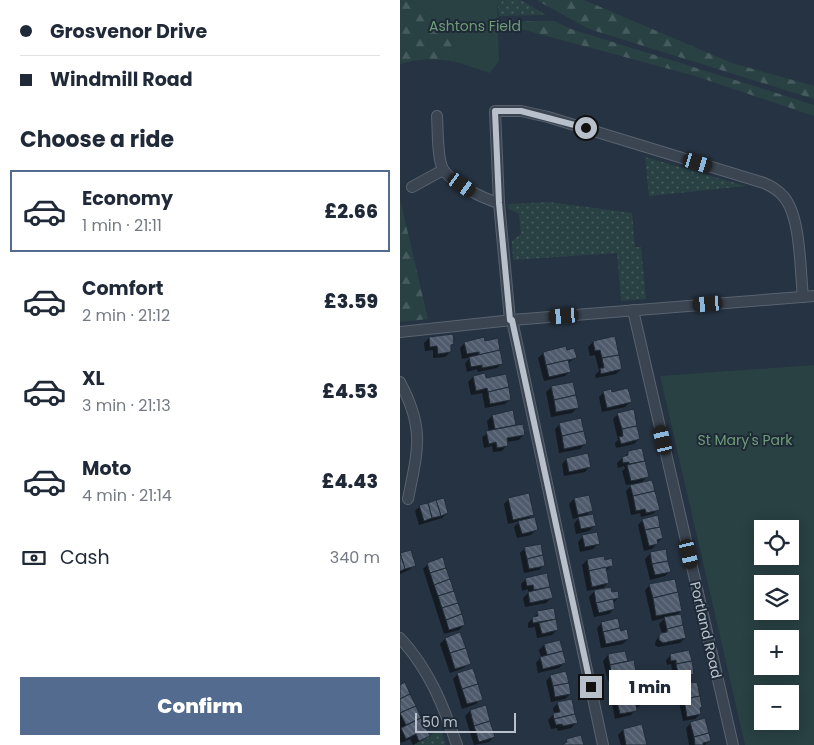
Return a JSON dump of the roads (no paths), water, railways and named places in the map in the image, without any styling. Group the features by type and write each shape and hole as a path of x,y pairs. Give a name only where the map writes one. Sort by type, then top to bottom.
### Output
{"street":[{"path":"604,745 511,320 499,203 495,111 521,111 548,117 764,183 774,188 784,196 795,217 803,297"},
{"path":"438,114 440,159 443,170 476,194 499,203"},
{"path":"412,187 443,170"},
{"path":"400,332 511,320 814,296"},
{"name":"Portland Road","path":"633,310 733,745"},
{"path":"400,382 409,398 417,428 418,441 408,499"},
{"path":"413,475 424,478"},
{"path":"400,638 431,680 447,715 457,745"}],"park label":[{"name":"Ashtons Field","path":"475,26"},
{"name":"St Mary's Park","path":"745,440"}]}
